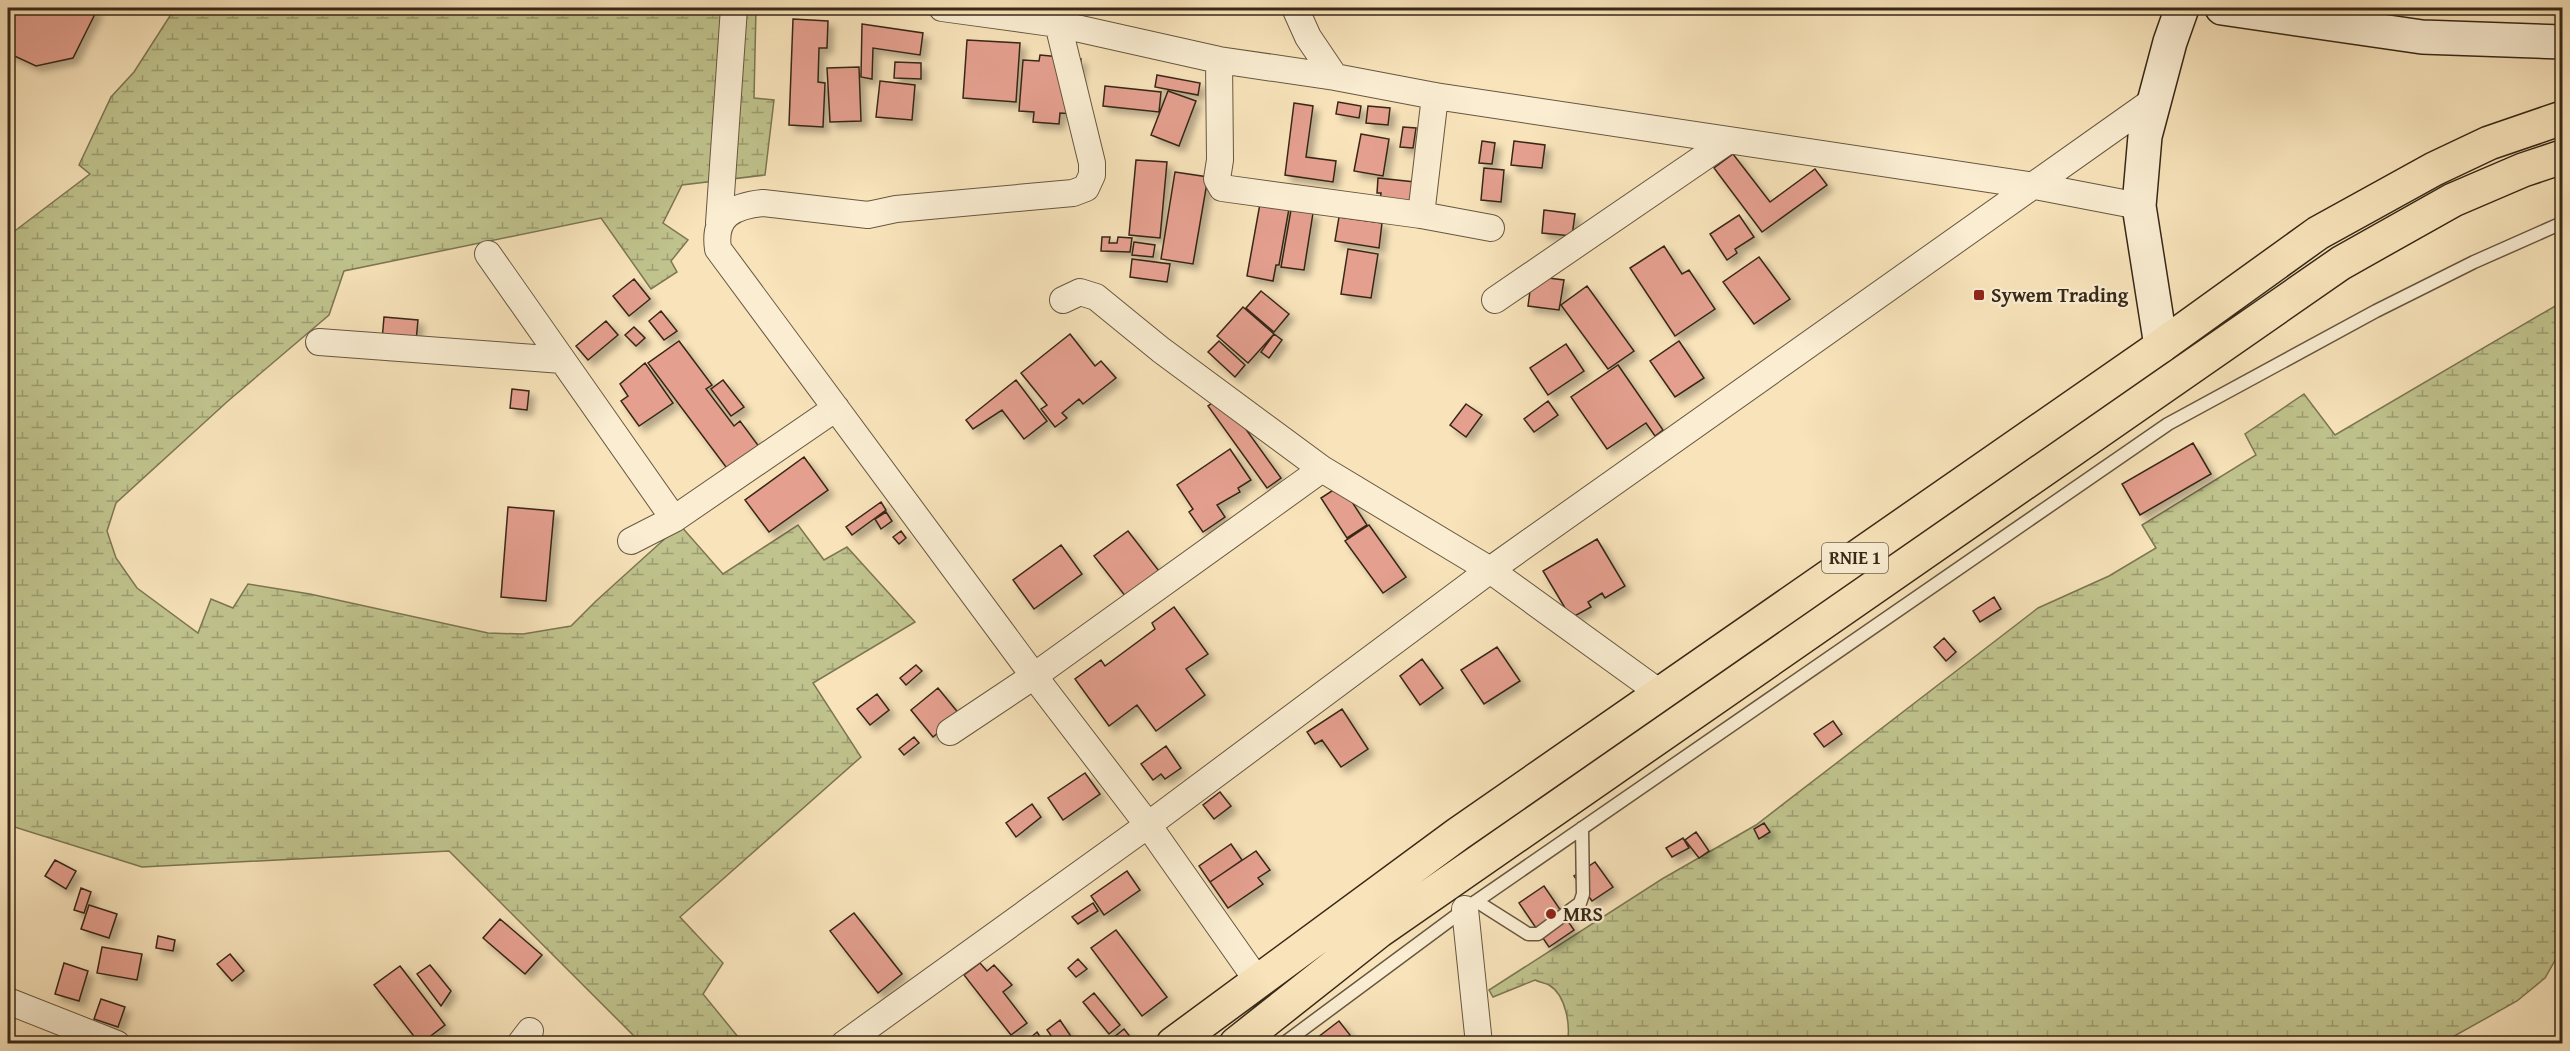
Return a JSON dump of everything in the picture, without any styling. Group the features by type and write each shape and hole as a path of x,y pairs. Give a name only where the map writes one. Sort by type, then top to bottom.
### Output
{"highway":[{"name":"RNIE 1","path":"1173,1044 1458,834 2161,346 2318,233 2376,200 2489,143 2562,118"},
{"name":"RNIE 1","path":"1236,1044 1388,924 2341,263 2453,200 2523,170 2562,157"}],"main road":[{"path":"2161,346 2139,206 2145,136 2182,8"},
{"path":"2222,8 2422,36 2562,42"}],"street":[{"path":"734,8 718,249 1034,676 1148,825 1257,980"},
{"path":"942,8 1058,24 1219,60 1335,77 1435,96 1726,142 2035,186 2139,206"},
{"path":"1294,8 1308,37 1335,77"},
{"path":"719,223 730,212 747,205 764,202 868,215 896,209 1073,193 1086,188 1092,175 1092,163 1058,24"},
{"path":"1219,60 1220,160 1217,179 1222,188 1421,215 1491,228"},
{"path":"1421,215 1435,96"},
{"path":"844,1044 1148,825 1490,570 2154,100"},
{"path":"1495,300 1726,142"},
{"path":"488,254 674,519"},
{"path":"1063,300 1080,292 1096,297 1161,350 1322,469 1490,570 1660,693"},
{"path":"319,342 562,360"},
{"path":"632,541 674,519 836,408"},
{"path":"950,732 1034,676 1322,469"},
{"path":"1470,905 1479,1044"},
{"path":"8,1000 117,1043"}],"lane":[{"path":"1283,1044 1470,905 2168,424 2376,311 2474,262 2562,223"},
{"path":"1470,905 1528,934 1538,934 1580,903 1583,894 1582,828"}],"green space":[{"path":"175,8 756,8 754,98 774,100 765,175 682,185 663,223 688,240 671,261 677,272 651,289 601,218 344,271 329,315 228,401 116,503 107,531 116,558 137,588 198,633 211,599 233,608 248,584 310,594 488,633 523,634 571,626 680,525 723,574 798,525 824,560 847,547 915,622 813,683 861,757 680,917 723,963 703,994 743,1043 641,1043 449,851 142,867 8,825 8,236 90,174 79,165 111,97 134,72"},
{"path":"2562,302 2562,948 2545,978 2517,1001 2440,1044 1567,1044 1566,1012 1560,996 1549,985 1535,980 1493,997 1489,990 1662,879 1756,825 2038,608 2109,576 2156,548 2142,525 2256,455 2245,434 2304,394 2335,435"}],"building":[{"path":"8,8 95,8 96,12 73,58 36,66 8,53"},
{"path":"793,19 828,21 827,48 819,48 818,82 825,83 823,127 789,125"},
{"path":"862,24 923,33 920,55 873,48 872,79 861,77"},
{"path":"967,40 1020,43 1016,102 963,98"},
{"path":"1040,55 1081,59 1076,114 1060,113 1059,124 1033,122 1034,112 1019,111 1023,60 1039,61"},
{"path":"895,62 921,63 921,79 894,78"},
{"path":"859,67 861,121 830,122 827,68"},
{"path":"1157,75 1200,83 1198,95 1155,87"},
{"path":"880,81 915,85 912,120 876,117"},
{"path":"1105,86 1161,92 1159,112 1103,106"},
{"path":"1168,91 1196,101 1179,146 1151,135"},
{"path":"1338,102 1361,106 1359,118 1336,114"},
{"path":"1294,103 1313,106 1306,157 1336,161 1333,182 1285,175"},
{"path":"1368,106 1390,108 1388,125 1366,123"},
{"path":"1403,127 1416,128 1413,148 1400,147"},
{"path":"1361,134 1389,139 1383,176 1354,171"},
{"path":"1482,141 1495,143 1492,164 1479,163"},
{"path":"1514,141 1545,145 1542,168 1511,165"},
{"path":"1733,154 1770,202 1815,169 1827,185 1762,232 1714,168"},
{"path":"1136,160 1167,162 1160,238 1129,235"},
{"path":"1484,168 1504,170 1501,202 1481,200"},
{"path":"1175,172 1208,177 1193,264 1161,259"},
{"path":"1378,178 1415,182 1413,207 1380,202 1381,193 1377,193"},
{"path":"1261,198 1290,203 1279,265 1276,265 1273,281 1247,276"},
{"path":"1291,210 1313,213 1304,270 1281,267"},
{"path":"1544,210 1575,214 1572,236 1542,233"},
{"path":"1739,215 1754,237 1735,249 1737,253 1727,260 1710,234"},
{"path":"1339,217 1382,223 1379,248 1335,241"},
{"path":"1102,237 1110,237 1109,243 1117,243 1118,237 1132,238 1130,252 1101,251"},
{"path":"1134,242 1155,245 1153,257 1132,255"},
{"path":"1664,246 1682,274 1689,270 1715,309 1675,336 1630,268"},
{"path":"1348,249 1378,254 1371,298 1341,294"},
{"path":"1759,257 1790,299 1754,324 1723,282"},
{"path":"1132,259 1170,264 1167,282 1130,277"},
{"path":"1532,276 1564,280 1559,310 1528,306"},
{"path":"634,279 650,299 629,316 613,296"},
{"path":"1587,286 1634,351 1608,369 1561,305"},
{"path":"1261,291 1289,314 1274,332 1246,308"},
{"path":"1243,307 1274,334 1248,363 1217,336"},
{"path":"661,311 677,331 664,340 649,321"},
{"path":"384,317 418,320 415,352 381,352"},
{"path":"606,321 618,335 588,360 576,346"},
{"path":"634,327 645,338 636,346 625,335"},
{"path":"1070,334 1095,366 1101,361 1116,378 1083,404 1079,399 1062,413 1067,418 1055,427 1041,409 1047,405 1021,373"},
{"path":"1274,334 1282,340 1269,358 1261,352"},
{"path":"679,341 712,385 706,389 734,426 740,421 763,452 732,475 648,363"},
{"path":"1219,341 1245,365 1235,377 1208,352"},
{"path":"1679,341 1704,378 1675,397 1650,361"},
{"path":"1566,344 1584,371 1548,395 1530,368"},
{"path":"645,363 673,403 639,426 621,401 628,396 620,384"},
{"path":"1618,365 1663,430 1655,436 1646,423 1607,449 1571,397"},
{"path":"723,380 744,407 731,416 711,389"},
{"path":"1016,380 1047,421 1024,439 1002,410 973,429 966,420"},
{"path":"512,389 529,391 527,410 510,408"},
{"path":"1222,396 1281,478 1267,488 1208,406"},
{"path":"1548,401 1558,415 1534,432 1524,419"},
{"path":"1466,404 1482,415 1466,437 1450,425"},
{"path":"2193,443 2211,474 2140,515 2122,484"},
{"path":"1230,449 1251,480 1238,488 1240,492 1217,505 1225,517 1203,532 1189,512 1193,509 1177,485"},
{"path":"804,457 828,490 769,532 745,500"},
{"path":"1341,485 1367,525 1347,538 1321,498"},
{"path":"881,502 886,510 852,535 846,527"},
{"path":"508,507 554,511 546,601 501,597"},
{"path":"886,512 892,521 881,529 875,519"},
{"path":"1369,525 1406,577 1383,593 1345,541"},
{"path":"901,531 906,538 899,544 893,537"},
{"path":"1128,531 1159,571 1126,597 1094,556"},
{"path":"1597,539 1625,586 1605,598 1602,593 1588,602 1591,607 1571,618 1543,571"},
{"path":"1061,545 1082,574 1034,609 1013,580"},
{"path":"1994,597 2001,609 1980,622 1973,611"},
{"path":"1174,607 1208,654 1186,669 1205,695 1156,731 1137,705 1109,726 1075,679 1101,660 1105,666 1155,629 1152,623"},
{"path":"1944,638 1956,652 1946,661 1934,647"},
{"path":"1497,647 1520,681 1484,704 1461,670"},
{"path":"1422,659 1443,688 1420,705 1400,676"},
{"path":"916,665 922,671 906,685 900,678"},
{"path":"938,688 960,715 933,737 911,710"},
{"path":"877,694 889,710 870,725 857,709"},
{"path":"1342,709 1368,749 1341,767 1322,740 1315,744 1307,732"},
{"path":"1833,721 1842,734 1824,747 1814,734"},
{"path":"914,737 919,743 904,755 899,749"},
{"path":"1166,746 1181,768 1165,779 1161,774 1153,780 1141,764"},
{"path":"1085,773 1100,794 1063,820 1048,798"},
{"path":"1220,792 1231,806 1214,819 1203,805"},
{"path":"1032,804 1041,817 1016,837 1006,823"},
{"path":"1764,823 1770,832 1759,839 1754,829"},
{"path":"1696,832 1709,851 1699,858 1685,840"},
{"path":"1683,838 1689,848 1672,857 1666,848"},
{"path":"1231,844 1242,860 1210,882 1199,866"},
{"path":"1256,851 1270,870 1258,878 1263,884 1228,908 1210,882"},
{"path":"55,860 76,871 66,889 45,876"},
{"path":"1595,862 1613,887 1592,901 1574,876"},
{"path":"1127,871 1140,890 1104,915 1091,896"},
{"path":"1544,886 1574,930 1549,947 1519,903"},
{"path":"81,888 91,892 84,913 74,910"},
{"path":"1093,903 1098,911 1078,924 1072,917"},
{"path":"89,905 117,914 109,938 81,929"},
{"path":"854,913 902,974 878,993 830,931"},
{"path":"500,919 542,955 525,974 483,938"},
{"path":"1116,930 1167,997 1142,1016 1091,948"},
{"path":"158,936 175,940 173,951 156,948"},
{"path":"102,947 142,954 137,980 97,973"},
{"path":"230,954 244,971 232,981 217,964"},
{"path":"1078,959 1087,969 1076,977 1068,968"},
{"path":"64,963 88,971 79,1001 55,994"},
{"path":"980,963 987,971 994,965 1012,985 1003,992 1027,1023 1011,1035 964,975"},
{"path":"430,965 451,991 441,1006 417,974"},
{"path":"400,966 445,1025 420,1044 374,985"},
{"path":"1094,993 1120,1025 1109,1034 1083,1002"},
{"path":"101,999 125,1007 118,1027 94,1019"},
{"path":"1060,1020 1076,1044 1057,1044 1047,1030"},
{"path":"1339,1021 1350,1035 1338,1044 1309,1044"},
{"path":"1124,1029 1136,1044 1117,1044 1113,1038"},
{"path":"1037,1032 1045,1044 1023,1044"}],"place":[{"name":"Sywem Trading","path":"1979,295"},
{"name":"MRS","path":"1551,914"}]}
